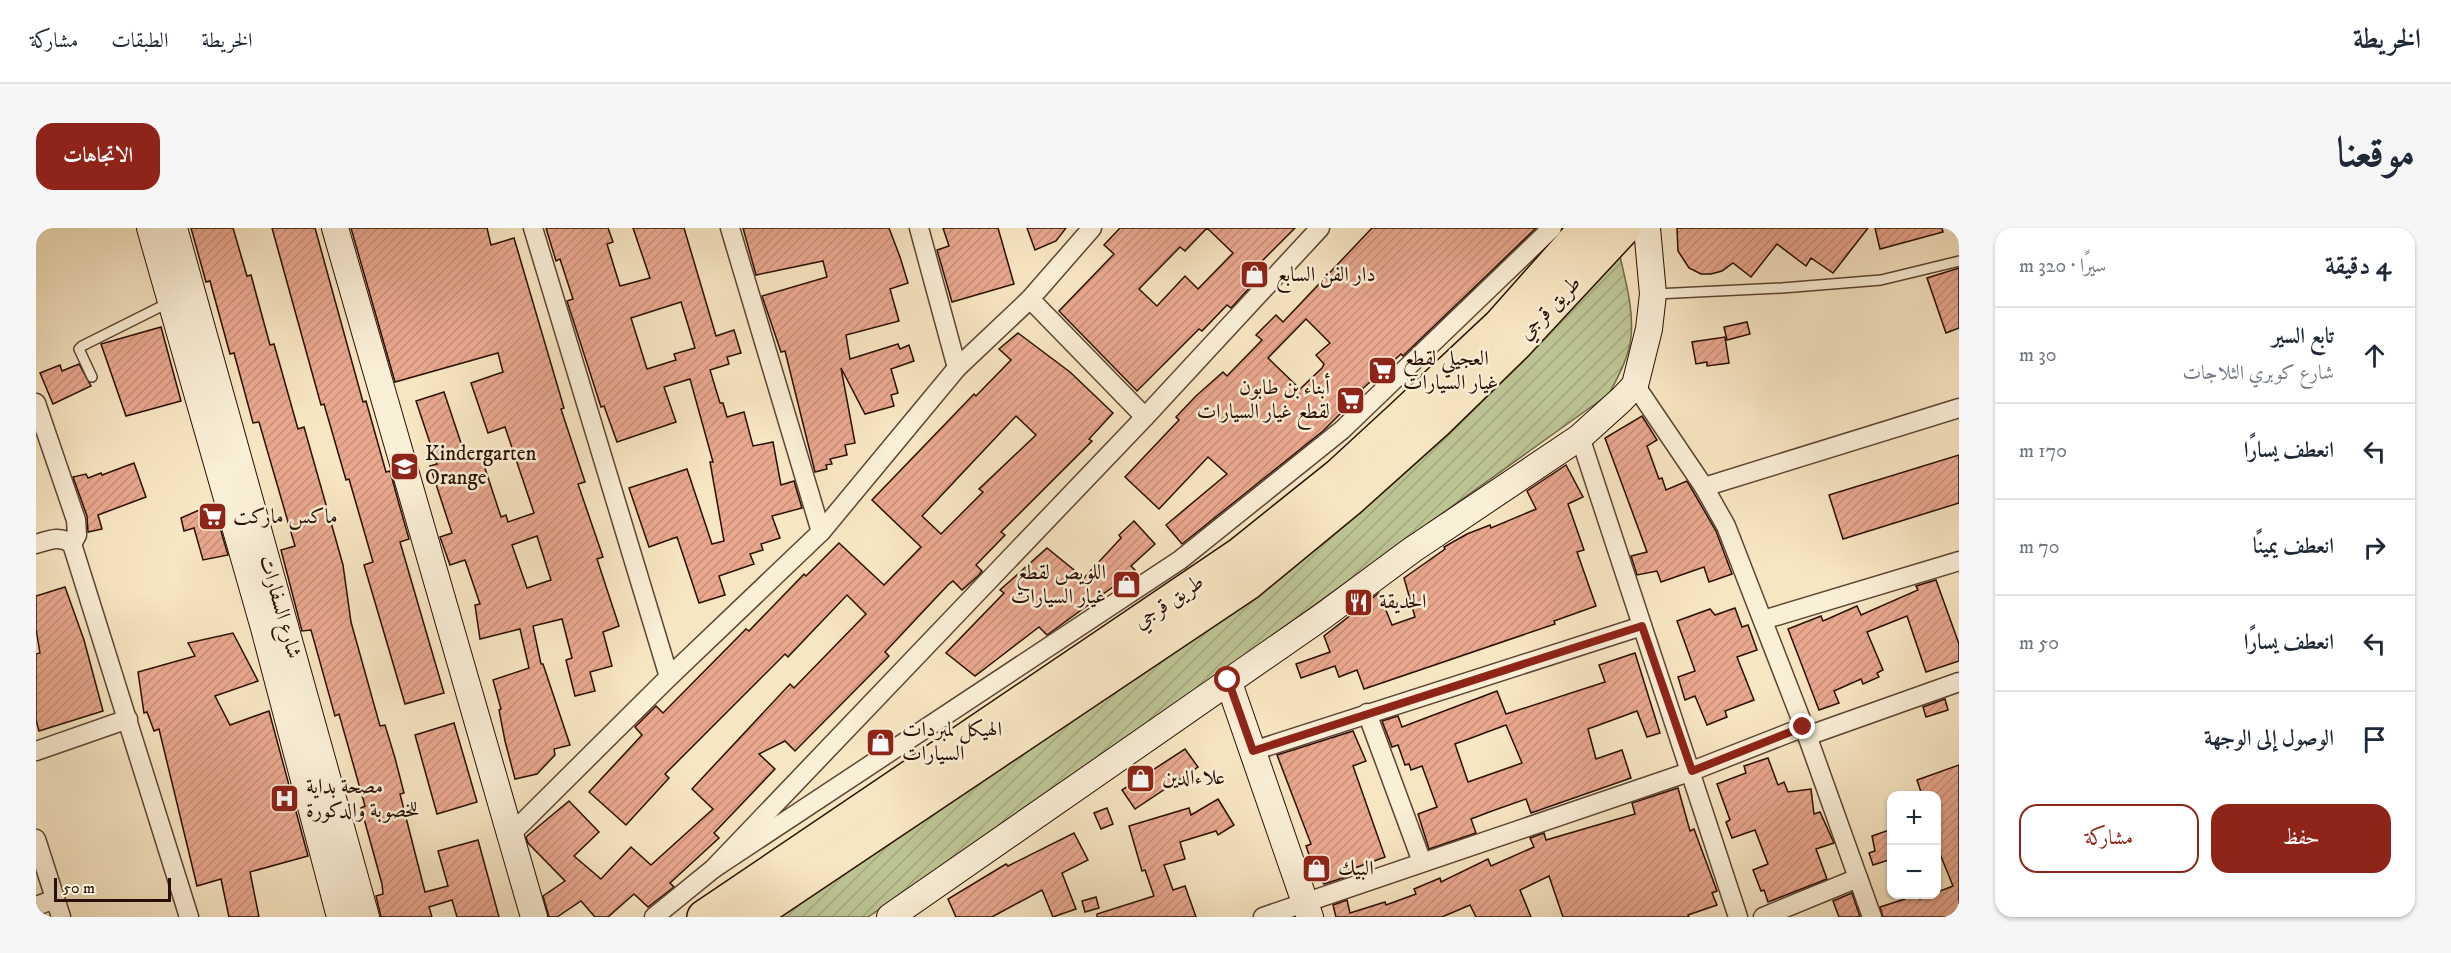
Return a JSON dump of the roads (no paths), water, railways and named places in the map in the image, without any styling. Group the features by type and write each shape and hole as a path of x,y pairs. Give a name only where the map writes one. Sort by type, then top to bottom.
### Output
{"highway":[{"name":"طريق قرجي","path":"750,917 907,796 1239,555 1340,474 1500,325 1586,228"},
{"name":"طريق قرجي","path":"704,917 907,796 1248,583 1350,499 1437,421 1516,344 1624,228"}],"street":[{"name":"شارع السفارات","path":"150,228 264,628 340,917"},
{"name":"شارع السفارات","path":"174,228 366,917"},
{"path":"335,228 534,917"},
{"path":"533,228 669,677"},
{"path":"730,228 821,532"},
{"path":"919,228 957,368"},
{"path":"509,836 669,677 821,532 957,368 1030,299 1092,228"},
{"path":"713,869 1145,417 1320,228"},
{"path":"654,917 713,869 1180,560 1342,430 1552,228"},
{"path":"890,917 1323,616 1412,550 1580,437 1635,385 1649,329 1653,294 1647,228"},
{"path":"1030,299 1145,417"},
{"path":"1635,385 1704,487 1726,526 1805,731 1872,917"},
{"path":"36,403 76,520 77,535 72,544"},
{"path":"1704,487 1959,408"},
{"path":"1580,437 1692,771 1738,917"},
{"path":"36,544 55,538 65,538 72,544 189,917"},
{"path":"1763,620 1959,561"},
{"path":"1253,751 1367,712 1642,626"},
{"path":"1228,680 1308,910"},
{"path":"1264,917 1308,910 1422,862 1805,731 1959,682"},
{"path":"1367,712 1422,862"},
{"path":"36,751 128,719"},
{"path":"36,839 61,917"},
{"path":"1763,917 1858,878"},
{"path":"36,906 55,899"}],"lane":[{"path":"1653,294 1881,280 1959,261"},
{"path":"92,377 80,349 82,346 170,302"}],"place":[{"name":"دار الفن السابع","path":"1255,275"},
{"name":"العجيلي لقطع غيار السيارات","path":"1382,371"},
{"name":"أبناء بن طابون لقطع غيار السيارات","path":"1351,400"},
{"name":"Kindergarten Orange","path":"404,466"},
{"name":"ماكس ماركت","path":"212,517"},
{"name":"اللويص لقطع غيار السيارات","path":"1127,585"},
{"name":"الحديقة","path":"1358,602"},
{"name":"الهيكل لمبردات السيارات","path":"881,742"},
{"name":"علاءالدين","path":"1141,778"},
{"name":"مصحة بداية للخصوبة والدكورة","path":"285,799"},
{"name":"البيك","path":"1317,869"}]}
